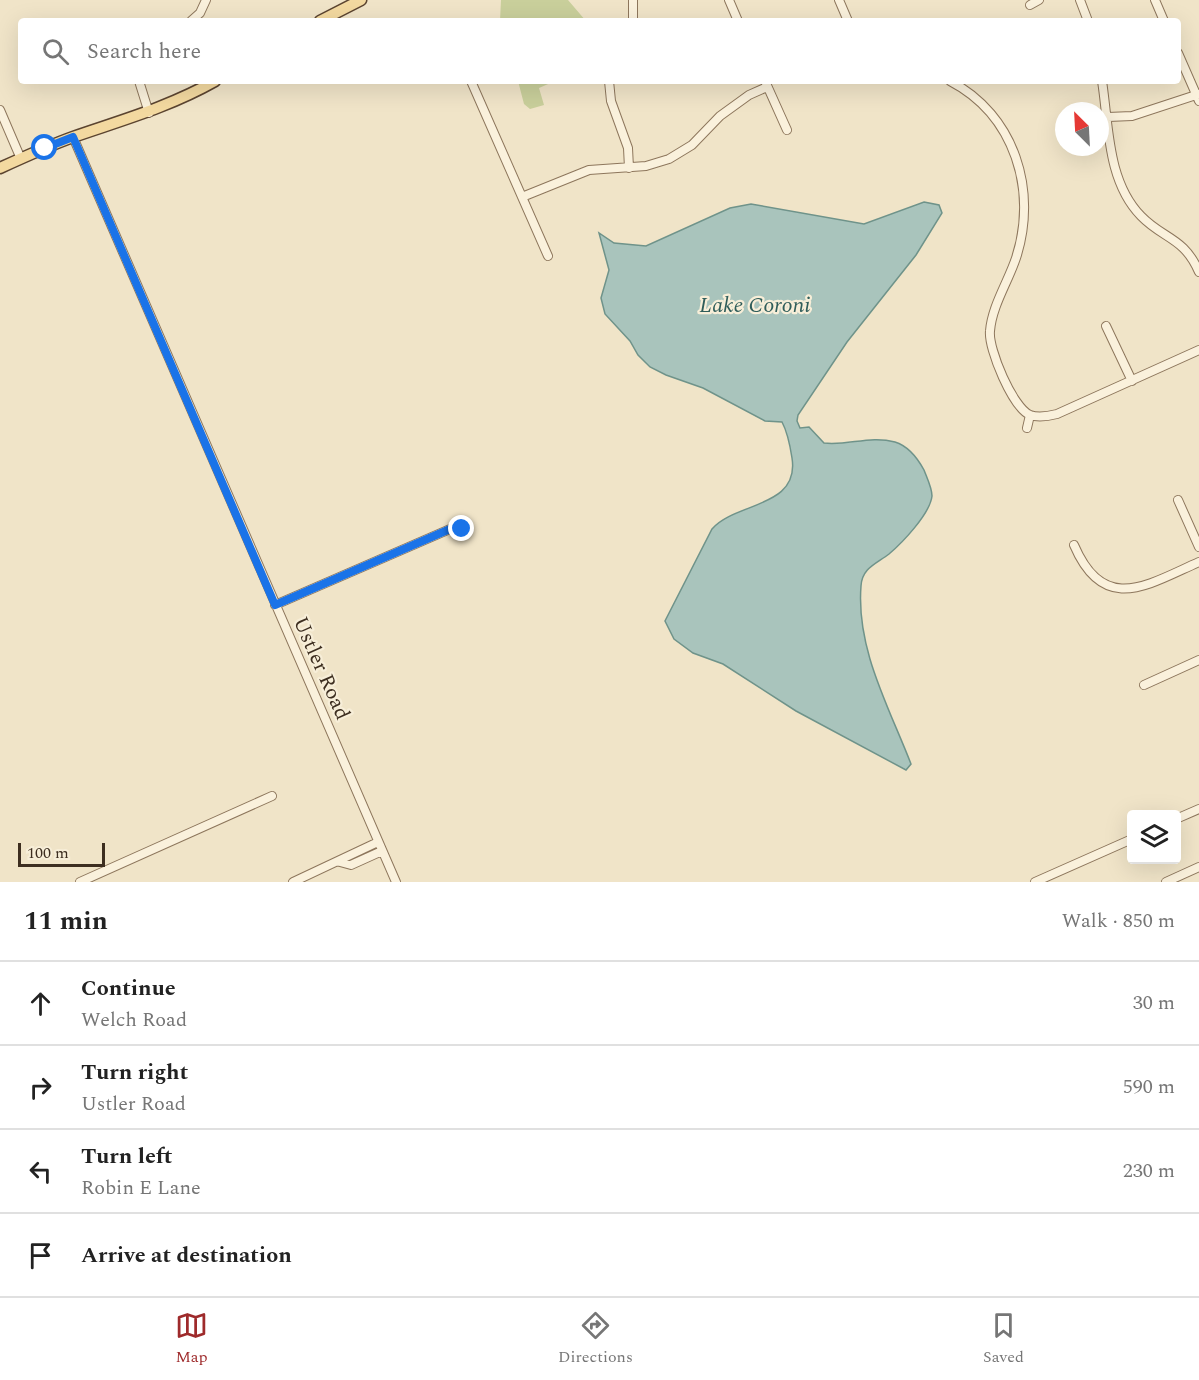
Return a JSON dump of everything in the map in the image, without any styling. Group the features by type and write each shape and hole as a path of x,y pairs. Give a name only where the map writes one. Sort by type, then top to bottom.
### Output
{"main road":[{"path":"326,18 361,0"},
{"path":"0,168 73,137 149,113 187,97 210,84"}],"street":[{"path":"194,18 200,13 206,0"},
{"path":"633,0 633,18"},
{"path":"729,0 737,18"},
{"path":"838,0 847,18"},
{"path":"1030,4 1040,0"},
{"path":"1080,0 1087,18"},
{"path":"1155,0 1163,18"},
{"path":"1109,117 1142,113 1198,97 1181,60"},
{"path":"140,84 149,113"},
{"path":"472,84 548,255"},
{"path":"609,84 610,101 628,148 629,168"},
{"path":"522,197 589,170 629,168 658,163 680,153 706,132 720,116 766,84 787,130"},
{"path":"954,84 984,105 1012,145 1020,166 1025,190 1023,225 1016,256 992,318 989,333 990,345 1018,405 1030,415 1042,417 1057,414 1199,350"},
{"path":"1102,84 1106,102"},
{"path":"0,110 21,159"},
{"path":"1109,124 1115,169 1131,203 1142,217 1186,249 1199,272"},
{"name":"Ustler Road","path":"73,137 396,882"},
{"path":"1106,326 1132,381"},
{"path":"1027,428 1030,415"},
{"path":"1178,500 1199,547"},
{"path":"275,605 450,529 462,529"},
{"path":"1074,545 1086,569 1094,578 1116,589 1130,590 1143,587 1199,562"},
{"path":"1144,685 1199,660"},
{"path":"80,882 272,796"},
{"path":"1181,817 1199,809"},
{"path":"1035,882 1127,841"},
{"path":"293,882 340,862 347,855 378,842"},
{"path":"358,850 362,860"},
{"path":"340,862 351,865 382,851"},
{"path":"1166,882 1199,867"}],"green space":[{"path":"501,0 568,0 583,18 500,18"},
{"path":"519,84 548,84 539,88 544,105 530,109 524,104"}],"water":[{"name":"Lake Coroni","path":"924,202 939,205 942,213 916,255 847,342 798,415 797,421 800,428 809,427 824,443 886,440 900,444 919,462 930,486 932,496 921,519 908,536 889,554 870,567 864,575 861,586 861,609 869,655 884,699 911,764 906,770 796,711 723,664 693,653 674,639 665,621 712,529 722,520 776,495 786,486 792,474 792,458 782,422 765,421 703,388 666,375 650,367 638,355 630,341 605,314 601,298 609,270 599,233 614,243 646,246 730,208 751,204 864,224"}],"route":[{"path":"45,148 73,137 77,151 275,605 450,529 462,529"}]}
